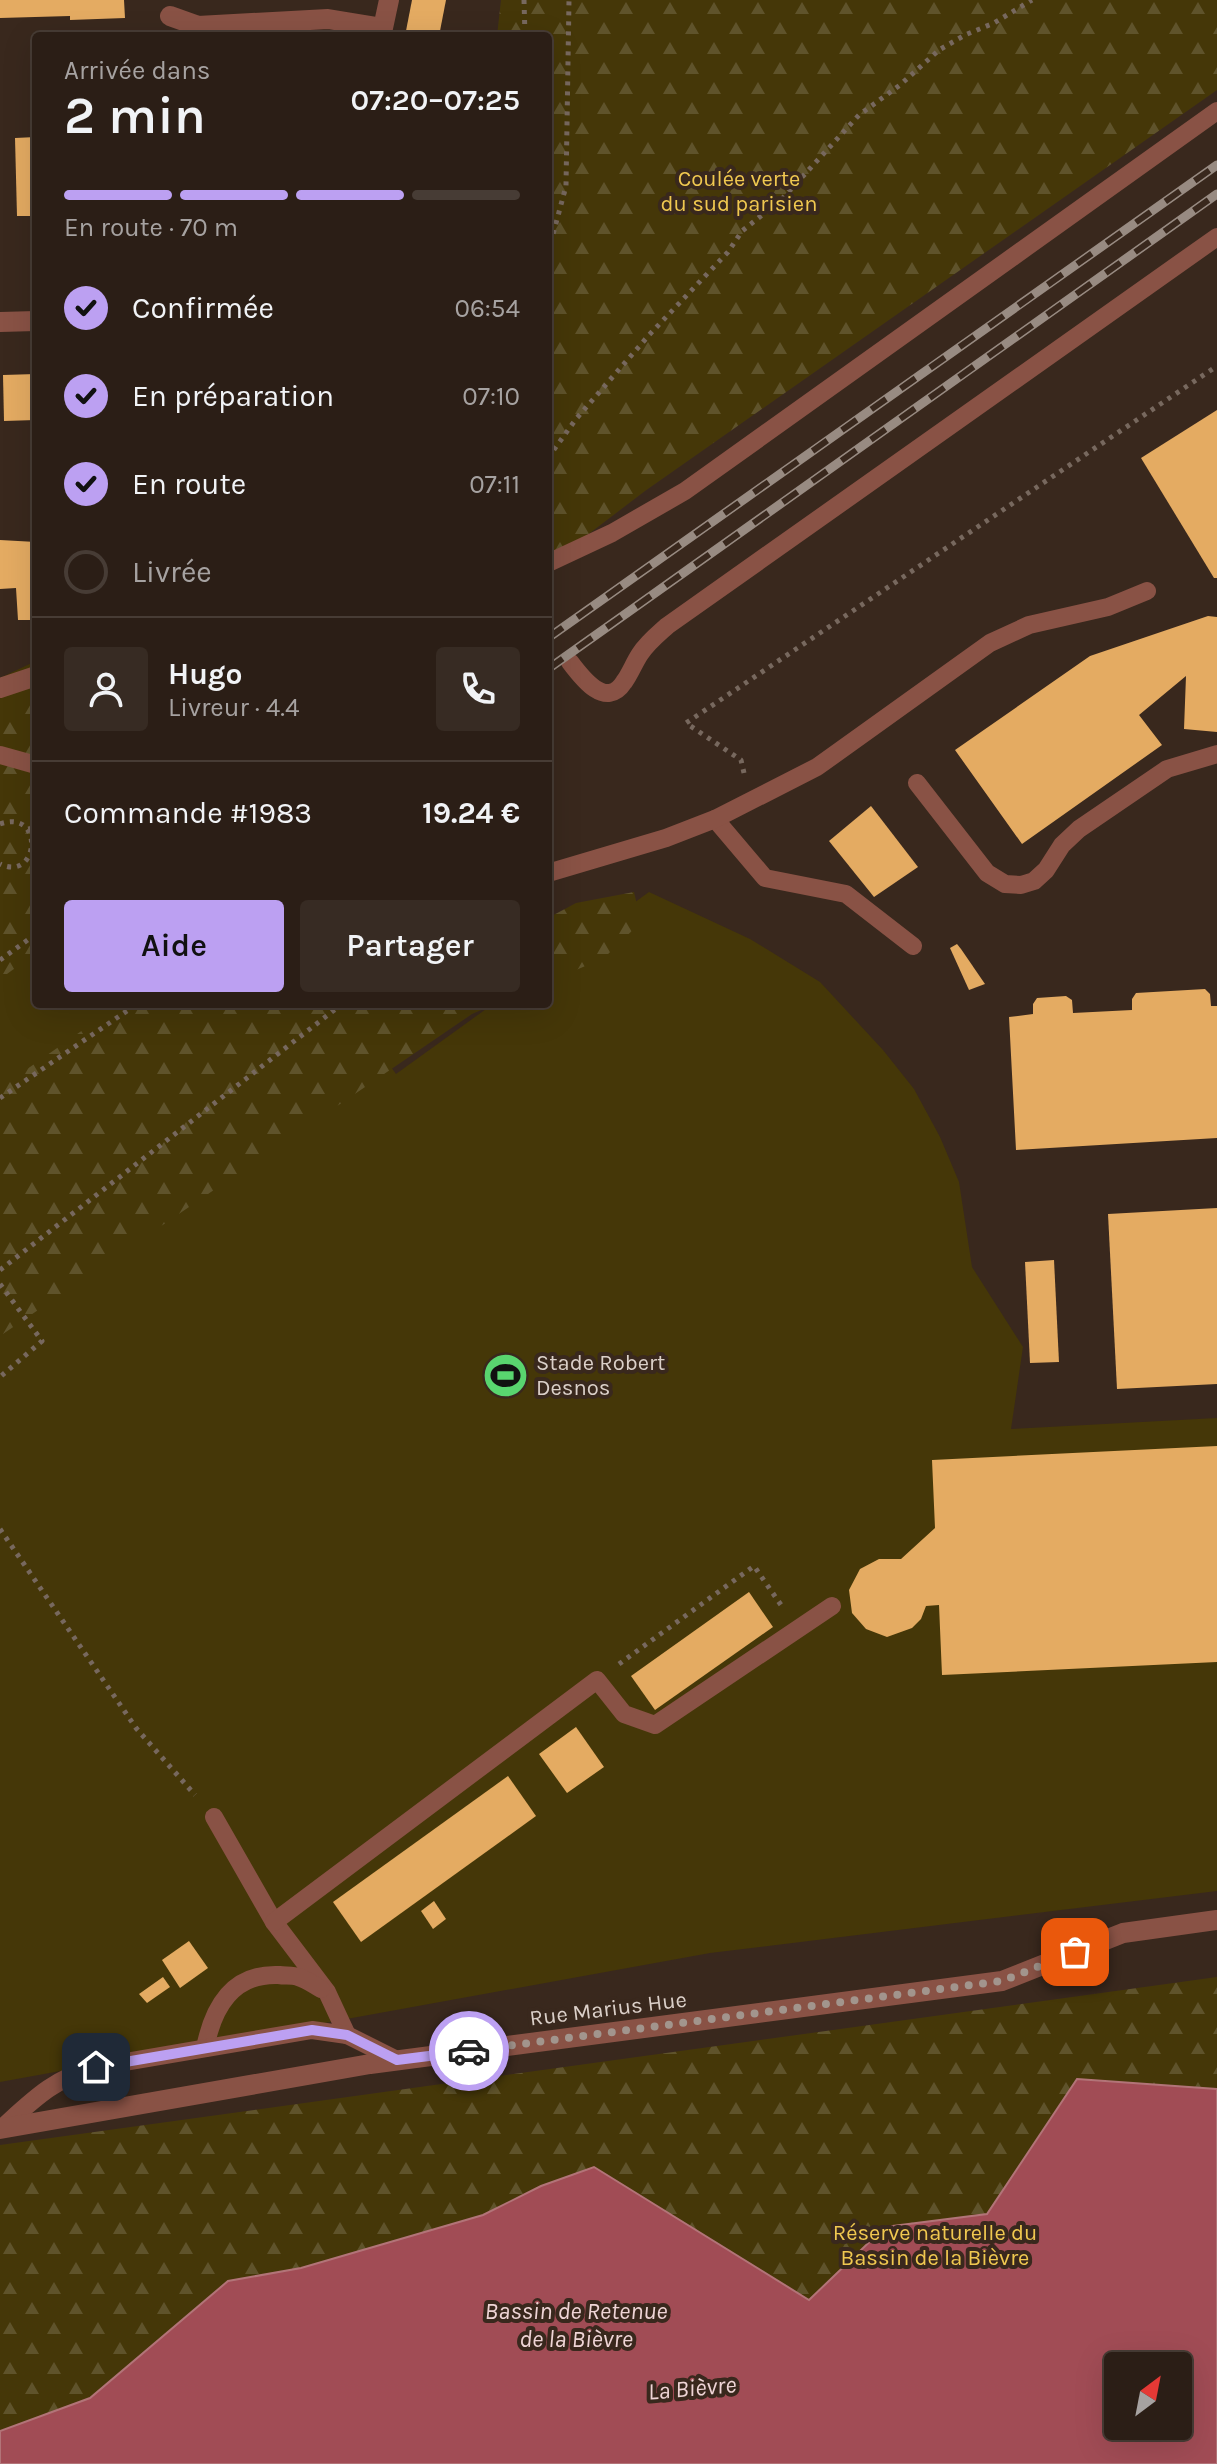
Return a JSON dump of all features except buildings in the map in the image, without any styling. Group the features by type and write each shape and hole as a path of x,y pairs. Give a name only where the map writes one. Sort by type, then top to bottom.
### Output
{"street":[{"path":"170,16 198,26 327,9 383,28 389,0"},
{"path":"0,322 32,321"},
{"path":"0,688 32,677"},
{"name":"Rue Marius Hue","path":"1,2128 397,2060 1002,1981 1123,1933 1217,1920"}],"lane":[{"path":"552,561 612,533 685,491 1217,111"},
{"path":"570,662 592,688 601,693 615,692 623,685 641,651 667,626 1217,237"},
{"path":"552,872 666,838 715,819 817,767 990,643 1029,625 1108,607 1147,591"},
{"path":"917,783 987,873 1005,884 1021,885 1034,881 1046,870 1062,845 1079,829 1167,769 1217,754"},
{"path":"0,755 32,764"},
{"path":"715,819 765,878 846,894 913,946"},
{"path":"274,1922 597,1680 624,1714 655,1725 832,1606"},
{"path":"214,1817 274,1922 327,1992 347,2035"},
{"path":"205,2048 209,2026 235,1986 267,1975 297,1976 327,1992"},
{"path":"1,2128 68,2075 96,2067 205,2048 312,2030 347,2035 397,2060"}],"path":[{"path":"524,0 525,32"},
{"path":"552,238 566,186 569,0"},
{"path":"552,453 592,400 728,252 742,231 782,199 859,115 900,85 939,50 1032,0"},
{"path":"752,801 741,760 686,723 1217,366"},
{"path":"0,824 19,822 28,829 32,839"},
{"path":"28,829 32,828"},
{"path":"0,864 6,867 20,865 30,855 32,846"},
{"path":"0,960 32,937"},
{"path":"0,1098 131,1008"},
{"path":"0,1270 337,1008"},
{"path":"0,1284 42,1341 0,1377"},
{"path":"0,1529 136,1728 214,1817"},
{"path":"597,1680 754,1566 798,1629"}],"green space":[{"name":"Coulée verte du sud parisien","path":"501,0 1217,0 1217,90 645,491 552,562 552,32 497,32"},
{"path":"32,663 32,1008 349,1008 396,1074 487,1008 552,1008 552,962 649,892 750,939 820,982 883,1050 914,1089 940,1137 959,1182 972,1267 1023,1347 1011,1429 1217,1418 1217,1891 710,1953 0,2082 0,678"},
{"path":"32,690 32,956 0,979 0,701"},
{"path":"634,892 641,922 604,958 552,980 552,916 576,903"},
{"path":"114,1008 486,1008 472,1014 0,1336 0,1088"},
{"path":"1217,1977 1217,2089 1077,2079 987,2214 885,2227 809,2300 594,2167 541,2186 483,2215 301,2268 228,2281 90,2399 0,2431 0,2145"}],"water":[{"name":"Bassin de Retenue de la Bièvre","path":"1077,2079 1217,2089 1217,2464 0,2464 0,2431 90,2398 228,2281 301,2268 483,2215 541,2186 594,2167 809,2300 885,2227 987,2214"}],"railway":[{"path":"552,635 1217,165"},
{"path":"552,666 1217,194"}],"way so far":[{"path":"469,2051 1002,1981 1075,1952"}],"place":[{"name":"Stade Robert Desnos","path":"505,1375"}],"route":[{"path":"96,2067 312,2030 347,2035 397,2060 469,2051"}],"park label":[{"name":"Réserve naturelle du Bassin de la Bièvre","path":"935,2244"}],"water label":[{"name":"La Bièvre","path":"692,2388"}]}
